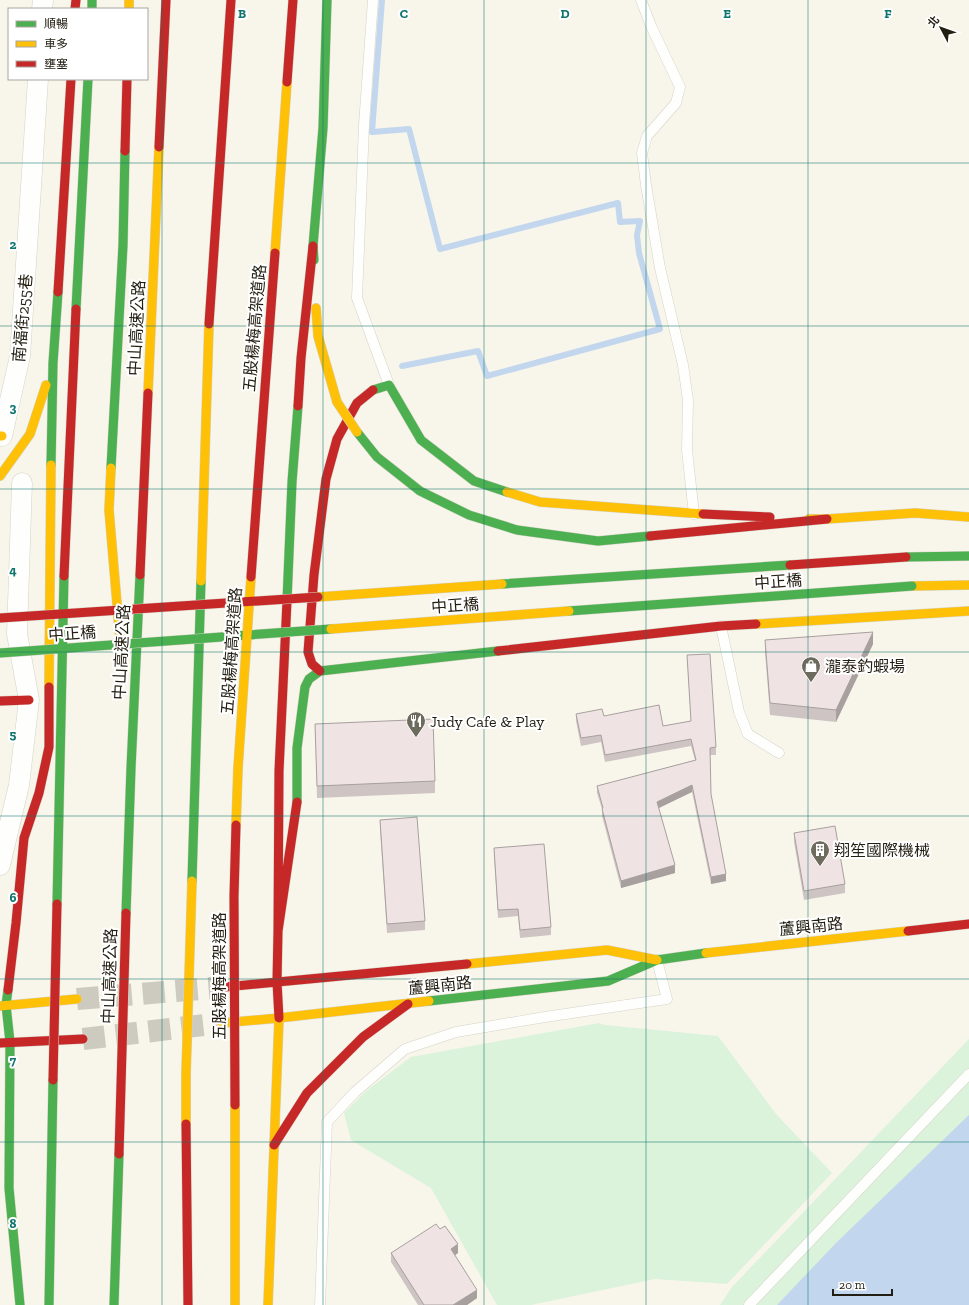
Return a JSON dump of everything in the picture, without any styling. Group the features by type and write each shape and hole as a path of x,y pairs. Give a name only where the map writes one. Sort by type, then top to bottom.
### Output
{"main road":[{"name":"中山高速公路","path":"114,1305 131,768 166,0"},
{"path":"188,1305 186,1074 208,337 231,0"},
{"name":"五股楊梅高架道路","path":"235,1305 234,904 238,768 293,0"},
{"path":"268,1305 279,1018 277,982 279,771 292,482 301,358 313,246 323,128 327,0"},
{"path":"20,1305 9,1188 10,1042 3,1006 16,923 24,838 39,793 48,747 53,363 71,80"},
{"path":"49,1305 64,552 88,80"},
{"path":"123,674 110,510 123,245 127,80"},
{"path":"313,246 318,336 337,402 357,432 378,457 420,491 469,514 517,530 598,541 827,519 915,513 969,517"},
{"path":"0,476 30,434 53,363"},
{"path":"320,671 312,664 308,652 315,568 326,479 337,439 357,403 371,390 389,385 421,440 474,481 540,502 694,514 827,519"},
{"name":"中正橋","path":"0,618 906,557 969,556"},
{"name":"中正橋","path":"0,653 912,586 969,585"},
{"path":"278,931 297,804 297,748 305,687 309,679 320,671 721,626 969,611"},
{"path":"125,698 131,768"},
{"path":"0,701 29,700"},
{"name":"蘆興南路","path":"222,1023 408,1004 608,981 657,960 721,951 969,924"},
{"name":"蘆興南路","path":"225,987 606,950 657,960"},
{"path":"3,1006 77,999"},
{"path":"274,1146 307,1093 363,1036 408,1004"},
{"path":"0,1043 83,1039"},
{"path":"0,1160 9,1188"}],"street":[{"name":"南福街255巷","path":"1,436 20,356 38,80"},
{"path":"0,865 19,785 29,700 17,634 22,483"}],"lane":[{"path":"373,0 364,125 356,298 389,385"},
{"path":"641,0 651,26 680,87 676,103 647,136 642,152 660,268 683,365 688,400 687,450 694,514"},
{"path":"721,626 739,712 748,734 779,753"},
{"path":"320,1305 327,1122 355,1092 405,1049 456,1032 667,999 657,960"},
{"path":"749,1305 969,1074"}],"green space":[{"path":"599,1023 605,1025 718,1036 776,1114 832,1173 727,1284 655,1279 531,1305 497,1305 431,1188 351,1140 344,1113 367,1090 411,1057"},
{"path":"969,1039 969,1305 720,1305 732,1287"}],"water":[{"path":"969,1115 969,1305 777,1305 837,1242"}],"building":[{"name":"瀧泰釣蝦場","path":"873,632 836,710 770,703 765,640"},
{"path":"710,654 716,747 710,748 711,794 726,874 711,877 692,785 657,802 675,865 621,881 597,786 696,760 691,739 605,755 601,735 581,738 576,714 602,709 604,716 659,705 663,726 691,721 687,655"},
{"path":"433,719 435,781 317,786 315,724"},
{"path":"417,817 425,921 387,924 380,820"},
{"name":"翔笙國際機械","path":"835,826 845,884 804,891 794,833"},
{"path":"544,844 551,927 520,930 518,909 498,910 494,848"},
{"path":"436,1224 440,1229 445,1226 458,1244 451,1249 477,1290 453,1305 424,1305 391,1253"}],"waterway":[{"path":"382,0 372,132 409,129 440,249 618,203 620,222 640,221 637,235 639,253 660,329 487,376 478,351 402,366"}],"tunnel":[{"path":"77,999 225,987"},
{"path":"83,1039 222,1023"}],"traffic: fast":[{"path":"92,0 92,8"},
{"path":"314,260 313,246 323,128 327,0"},
{"path":"76,309 88,80"},
{"path":"111,468 123,245 125,151"},
{"path":"51,465 53,363 58,292"},
{"path":"373,390 389,385 421,440 474,481 507,492"},
{"path":"287,601 292,482 298,406"},
{"path":"357,432 377,457 420,491 469,515 517,530 598,541 650,536"},
{"path":"906,557 969,556"},
{"path":"502,584 790,565"},
{"path":"126,913 140,575"},
{"path":"57,904 64,576"},
{"path":"192,881 201,581"},
{"path":"569,611 912,586"},
{"path":"0,653 331,629"},
{"path":"297,802 297,748 305,687 309,679 320,671 498,651"},
{"path":"429,1001 608,981 657,960 706,953"},
{"path":"8,990 6,1005 10,1042 9,1188 20,1305"},
{"path":"49,1305 53,1080"},
{"path":"114,1305 119,1154"}],"traffic: slow":[{"path":"129,0 129,8"},
{"path":"275,253 287,82"},
{"path":"148,393 159,147"},
{"path":"316,308 318,336 337,402"},
{"path":"201,581 209,324"},
{"path":"0,476 30,434 46,385"},
{"path":"337,402 357,432"},
{"path":"49,687 51,465"},
{"path":"111,468 109,510 122,663"},
{"path":"507,492 540,502 703,514"},
{"path":"809,519 915,513 969,517"},
{"path":"236,825 238,768 251,577"},
{"path":"318,597 502,584"},
{"path":"912,586 969,585"},
{"path":"331,629 569,611"},
{"path":"756,624 969,611"},
{"path":"186,1124 186,1074 192,881"},
{"path":"706,953 908,931"},
{"path":"467,964 607,950 657,960"},
{"path":"0,1006 77,999"},
{"path":"222,1023 429,1001"},
{"path":"268,1305 279,1018"},
{"path":"235,1105 235,1305"}],"traffic: jam":[{"path":"75,8 76,0"},
{"path":"159,147 166,0"},
{"path":"209,324 231,0"},
{"path":"287,82 293,0"},
{"path":"58,292 71,80"},
{"path":"125,151 127,80"},
{"path":"298,406 301,358 313,246"},
{"path":"251,577 275,253"},
{"path":"64,576 76,309"},
{"path":"320,671 312,664 308,652 314,575 326,479 337,439 357,403 373,390"},
{"path":"140,575 148,393"},
{"path":"703,514 770,517"},
{"path":"650,536 827,519"},
{"path":"790,565 906,557"},
{"path":"0,618 318,597"},
{"path":"278,931 279,771 287,601"},
{"path":"498,651 721,626 756,624"},
{"path":"8,990 24,838 39,793 49,747 49,687"},
{"path":"0,701 29,700"},
{"path":"279,1018 277,982 278,931 297,802"},
{"path":"235,1105 234,896 236,825"},
{"path":"53,1080 57,904"},
{"path":"119,1154 126,913"},
{"path":"908,931 969,924"},
{"path":"225,987 467,964"},
{"path":"274,1145 307,1093 363,1037 408,1004"},
{"path":"0,1043 83,1039"},
{"path":"186,1124 188,1305"}],"place":[{"name":"瀧泰釣蝦場","path":"811,683"},
{"name":"Judy Cafe & Play","path":"416,738"},
{"name":"翔笙國際機械","path":"820,867"}]}
